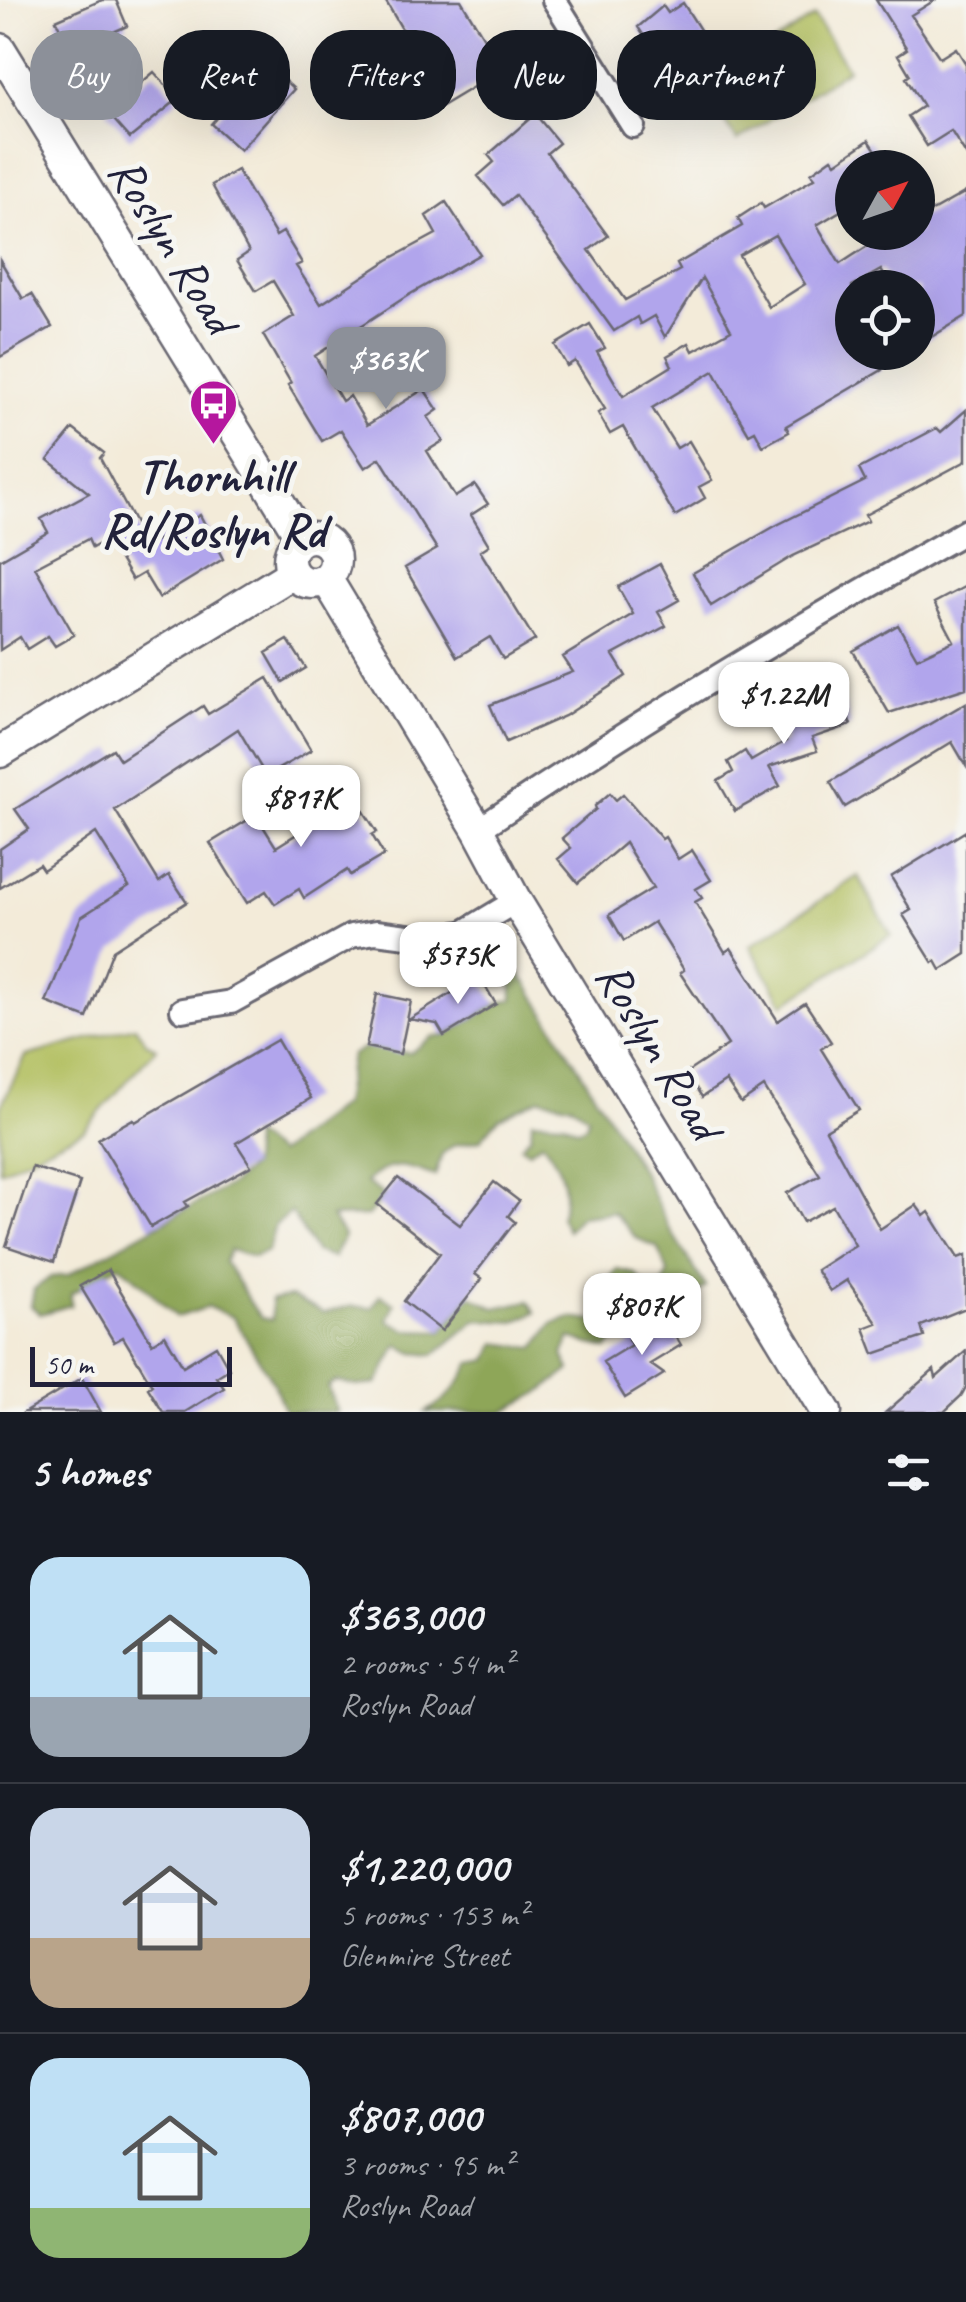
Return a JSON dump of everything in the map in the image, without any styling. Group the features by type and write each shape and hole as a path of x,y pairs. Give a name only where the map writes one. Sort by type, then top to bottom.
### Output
{"street":[{"path":"554,0 633,126"},
{"name":"Roslyn Road","path":"0,49 302,539"},
{"path":"478,830 818,615 966,530"},
{"path":"302,539 323,540 333,551 334,566 326,578 308,583 293,573 291,550 302,539"},
{"path":"0,752 293,573"},
{"name":"Roslyn Road","path":"326,578 478,830 516,901 826,1412"},
{"path":"182,1010 231,1002 351,936 376,932 423,938 463,933 516,901"}],"green space":[{"path":"814,16 848,69 816,90 816,30 793,30"},
{"path":"724,120 769,120 737,141"},
{"path":"858,876 891,935 784,1004 750,946"},
{"path":"512,964 644,1175 669,1228 706,1287 664,1317 616,1296 607,1283 617,1269 634,1273 648,1288 663,1285 668,1272 657,1247 636,1238 613,1212 580,1216 567,1230 560,1217 564,1188 554,1159 542,1142 529,1151 521,1146 531,1135 532,1120 563,1122 578,1129 586,1125 588,1116 572,1105 540,1098 498,1119 480,1140 454,1145 442,1154 435,1176 398,1167 375,1175 366,1182 384,1195 368,1216 331,1217 344,1236 333,1258 315,1252 291,1212 275,1225 268,1251 253,1257 230,1250 224,1262 261,1318 272,1320 271,1300 291,1297 324,1313 352,1306 372,1308 380,1295 395,1304 388,1320 407,1330 442,1331 469,1295 495,1308 529,1301 536,1312 515,1322 476,1320 434,1355 413,1353 398,1345 377,1384 357,1386 337,1381 328,1386 337,1412 285,1412 274,1384 233,1317 208,1307 177,1317 118,1265 71,1294 71,1305 40,1314 31,1306 34,1289 51,1277 68,1275 233,1183 251,1166 253,1136 278,1154 343,1104 351,1055 366,1047 410,1053 432,1037 445,1036 496,1004 513,999"},
{"path":"135,1026 146,1042 156,1048 84,1130 0,1171 0,1107 26,1056"},
{"path":"572,1318 607,1323 619,1335 607,1349 570,1338 563,1355 570,1370 543,1391 503,1412 426,1412 452,1391 471,1363 488,1360 496,1343 535,1348 553,1323"}],"building":[{"path":"102,0 116,0 127,26 118,30 61,30 56,20"},
{"path":"385,0 461,0 479,30 476,30 476,85 456,97 456,30 403,30"},
{"path":"876,0 935,0 911,15 940,58 956,48 966,64 966,155 951,131 927,146 908,116 923,106 898,55 907,49"},
{"path":"683,3 700,30 638,27 663,6 668,13"},
{"path":"154,72 163,82 163,111 130,138 114,120 143,120 143,81"},
{"path":"215,120 267,120 240,150 211,124"},
{"path":"528,120 540,120 559,143 547,153 608,236 589,250 625,300 680,270 677,264 742,226 738,218 761,203 764,208 815,178 811,173 832,158 835,214 817,225 840,264 861,250 935,250 935,209 966,192 966,316 935,335 935,270 835,270 835,370 882,370 786,426 789,432 763,446 755,431 749,434 714,371 652,408 677,448 689,441 712,480 699,487 705,498 675,516 623,427 610,434 598,413 605,409 575,361 567,366 555,345 590,324 605,348 597,352 623,396 672,366 667,356 689,343 693,351 731,330 702,278 665,337 654,316 640,324 637,317 614,331 515,195 503,205 478,176 494,162 488,155","holes":["775,235 805,284 769,307 739,255"]},
{"path":"869,140 876,150 855,150"},
{"path":"237,170 276,236 283,232 302,263 296,266 321,304 436,234 426,216 446,202 480,254 315,356 342,401 350,396 367,425 424,389 438,410 428,417 443,441 427,451 455,497 475,485 488,504 471,515 489,545 480,551 535,640 503,659 490,637 457,657 405,568 437,549 380,458 365,468 341,430 322,441 288,385 291,383 263,335 294,316 273,281 256,291 237,260 249,252 212,185"},
{"path":"0,260 23,299 32,294 52,327 0,357"},
{"path":"966,410 966,461 865,515 868,521 793,556 711,606 693,573 865,481 859,469 937,428 941,432"},
{"path":"73,429 104,453 100,458 147,546 200,515 223,559 159,598 144,573 132,580 108,539 92,548 88,539 35,567 74,635 55,646 48,636 27,649 20,637 0,650 0,560 48,532 41,519 89,493 48,460"},
{"path":"660,564 679,600 658,612 666,626 613,655 626,676 565,716 506,742 490,705 573,672 563,657 633,614 618,587"},
{"path":"966,586 966,688 889,713 853,651 898,625 917,658 954,641 934,603"},
{"path":"288,640 306,668 283,682 266,653"},
{"path":"268,678 311,750 266,776 238,729 115,810 159,882 169,875 187,902 113,950 87,1018 46,1002 81,917 129,886 96,833 43,870 39,864 0,888 0,849 29,829 15,809 113,749 120,760 203,706 208,714"},
{"path":"798,694 800,702 815,697 817,703 841,695 851,725 812,738 817,751 769,767 780,786 735,811 718,781 733,772 728,762 745,751 751,761 786,741 774,702"},
{"path":"966,703 966,766 952,742 845,807 830,782"},
{"path":"346,783 377,832 372,835 384,855 350,875 347,870 304,898 299,889 275,904 266,891 247,903 210,843 256,815 276,847 319,820 310,806"},
{"path":"610,793 616,800 623,794 662,839 665,837 678,859 692,850 711,880 696,889 702,898 695,902 725,952 731,948 778,1021 805,1003 831,1042 821,1049 859,1110 826,1130 880,1229 916,1205 924,1216 929,1212 958,1258 966,1255 966,1308 921,1326 924,1337 874,1354 864,1328 877,1323 847,1280 830,1291 816,1270 855,1245 833,1206 803,1222 787,1193 820,1175 764,1087 741,1103 726,1081 702,1097 686,1073 728,1045 680,973 684,970 654,922 624,941 609,915 653,888 625,843 578,883 558,859 571,848 562,838"},
{"path":"966,831 966,954 941,970 903,915 911,910 891,877"},
{"path":"479,976 496,1004 444,1036 437,1024 410,1019"},
{"path":"377,994 411,1001 400,1054 366,1047"},
{"path":"277,1040 311,1098 236,1143 251,1166 185,1202 188,1206 151,1227 98,1139 133,1119 135,1122"},
{"path":"32,1167 80,1182 54,1262 6,1246"},
{"path":"398,1178 460,1225 494,1182 519,1201 508,1216 515,1222 475,1274 482,1279 442,1331 404,1301 440,1253 377,1204"},
{"path":"108,1270 152,1343 165,1335 183,1366 216,1346 229,1369 216,1377 224,1388 185,1412 163,1412 123,1337 114,1342 80,1286"},
{"path":"664,1317 681,1345 650,1364 664,1374 625,1398 603,1362 631,1345 628,1339"},
{"path":"966,1351 966,1387 944,1412 886,1412 934,1370 936,1378"},
{"path":"82,1378 101,1412 25,1412"}],"place":[{"name":"Thornhill Rd/Roslyn Rd","path":"213,446"}]}
